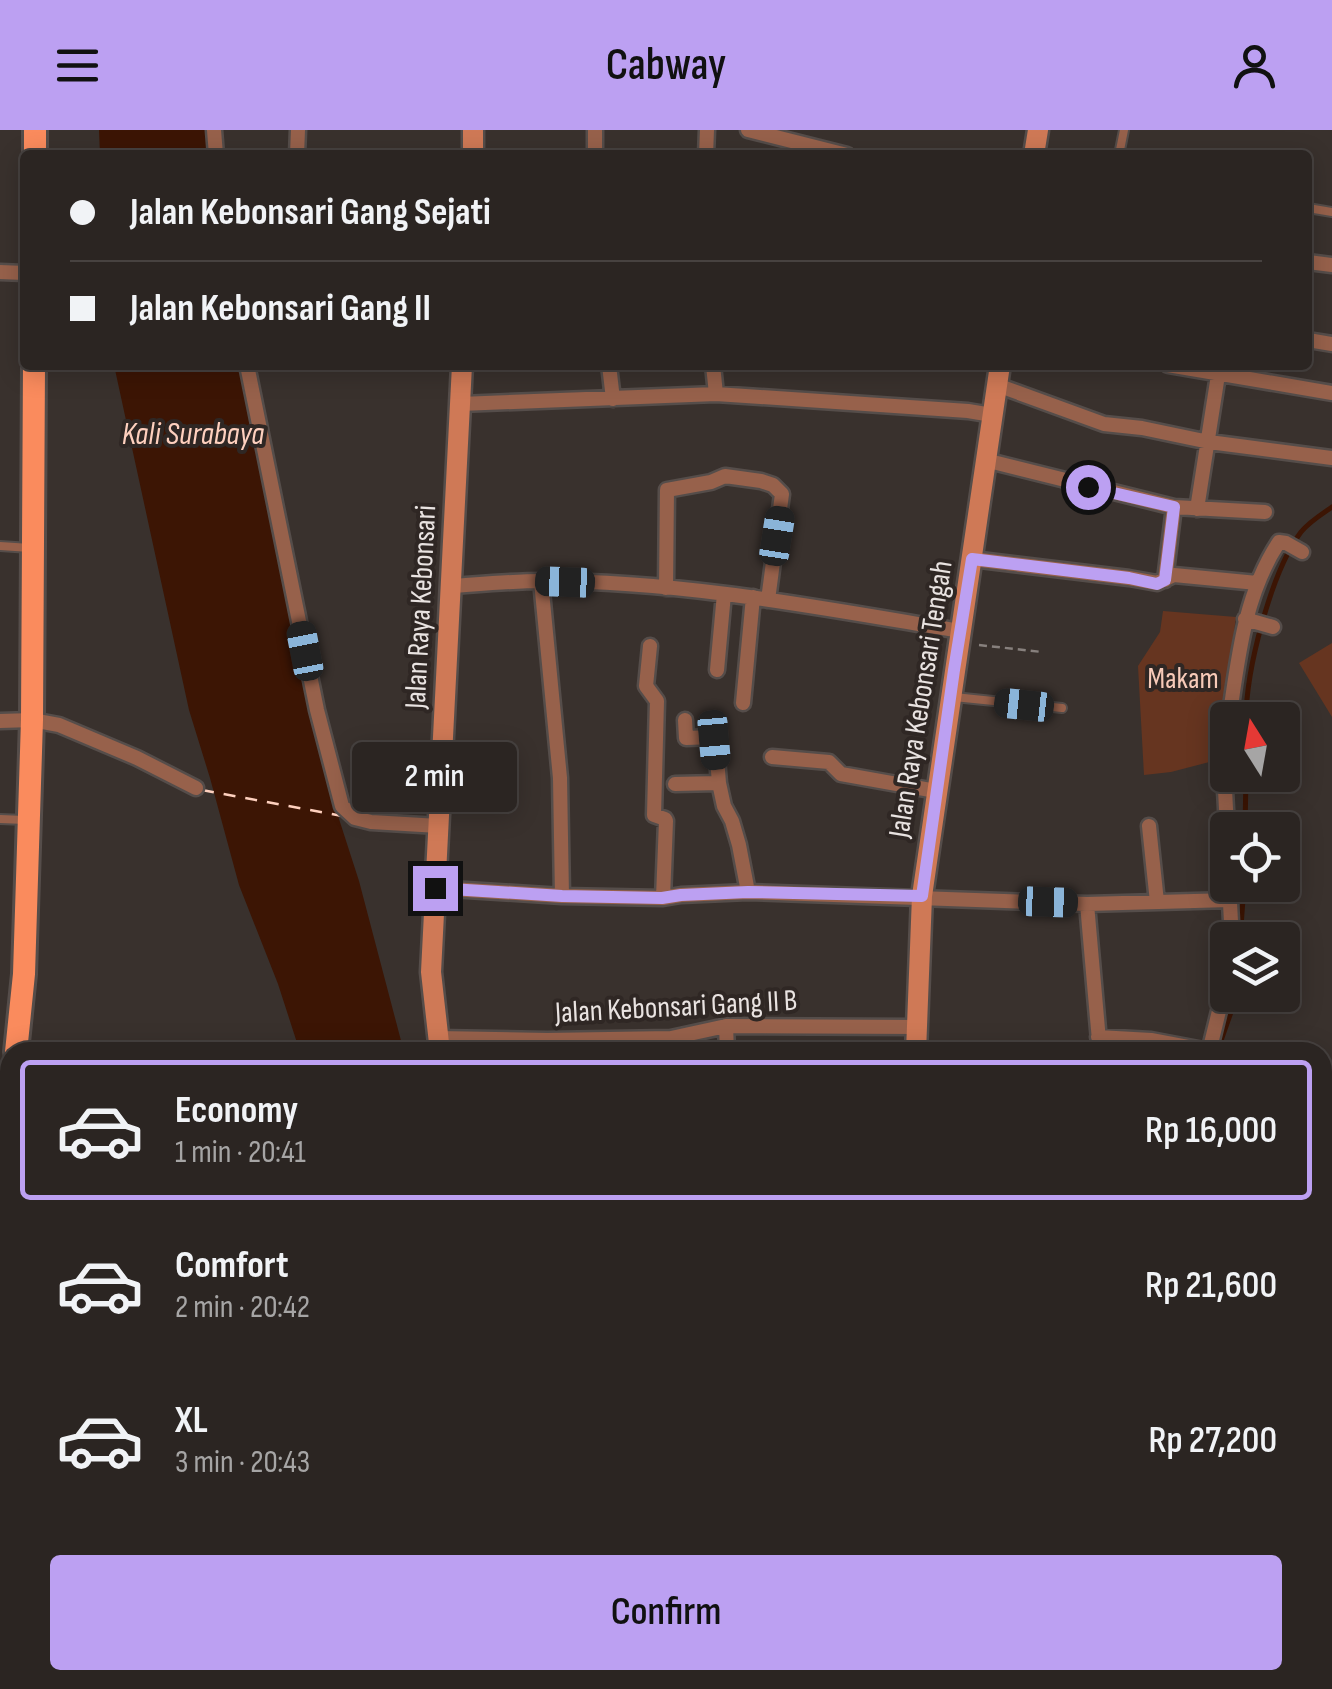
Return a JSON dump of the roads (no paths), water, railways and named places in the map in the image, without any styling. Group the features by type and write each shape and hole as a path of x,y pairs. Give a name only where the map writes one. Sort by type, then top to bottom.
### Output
{"main road":[{"path":"17,1042 24,974 32,720 34,370"},
{"name":"Jalan Raya Kebonsari","path":"439,1042 431,972 462,370"},
{"name":"Jalan Raya Kebonsari Tengah","path":"916,1042 922,896 999,375"}],"street":[{"path":"748,130 827,150"},
{"path":"248,370 317,710 342,806 355,818 371,822 439,826"},
{"path":"609,370 612,399"},
{"path":"714,370 716,394"},
{"path":"1193,370 1332,393"},
{"path":"999,375 1090,420 1209,442 1332,458"},
{"path":"1198,509 1218,375"},
{"path":"460,404 716,394 992,415"},
{"path":"986,460 1174,507 1265,512"},
{"path":"666,588 668,490 725,476 761,481 782,494 742,703"},
{"path":"1165,580 1174,507"},
{"path":"1234,702 1258,622 1258,583 1278,542 1294,547"},
{"path":"972,559 1157,584 1174,575 1258,583"},
{"path":"541,581 560,778 562,896"},
{"path":"451,586 541,581 666,588 761,598 959,637"},
{"path":"717,670 724,594"},
{"path":"650,646 646,686 657,702 654,815 666,822 662,898"},
{"path":"685,720 686,738 717,734 718,783 739,845 748,892"},
{"path":"0,721 58,724 196,788"},
{"path":"772,757 829,762 841,774 936,792"},
{"path":"675,784 718,783"},
{"path":"1149,826 1157,902"},
{"path":"435,888 562,896 662,898 748,892 1087,904 1210,895"},
{"path":"1087,904 1099,1042"},
{"path":"1211,1042 1219,1012"},
{"path":"726,1026 727,1042"},
{"name":"Jalan Kebonsari Gang II B","path":"504,1042 672,1038 726,1026 916,1028"},
{"path":"680,1036 680,1042"},
{"path":"1130,1042 1160,1042"}],"lane":[{"path":"0,546 31,548"},
{"path":"950,697 1062,708"},
{"path":"0,819 28,820"}],"water":[{"path":"99,130 206,130 209,150 100,150"},
{"name":"Kali Surabaya","path":"115,370 245,370 270,522 339,819 401,1042 297,1042 239,885 189,710"}],"waterway":[{"path":"1247,702 1255,649 1280,571 1301,532 1332,507"},
{"path":"1245,812 1246,792"},
{"path":"1241,922 1243,902"},
{"path":"1221,1042 1231,1012"}],"park label":[{"name":"Makam","path":"1183,678"}]}
